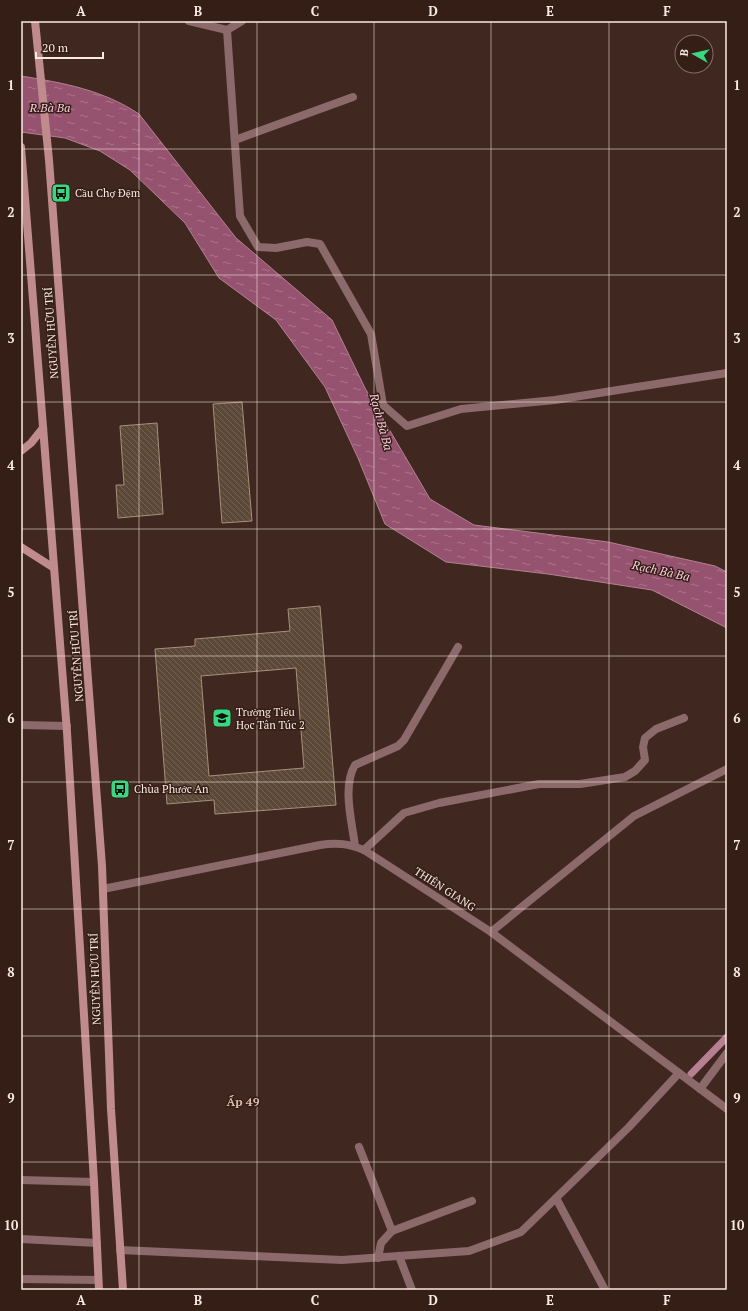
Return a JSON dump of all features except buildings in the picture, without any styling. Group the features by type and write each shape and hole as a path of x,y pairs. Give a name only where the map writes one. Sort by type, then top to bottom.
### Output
{"main road":[{"name":"NGUYỄN HỮU TRÍ","path":"34,21 49,160 103,889 111,1109 123,1290"},
{"name":"NGUYỄN HỮU TRÍ","path":"21,147 67,726 99,1290"},
{"path":"21,451 31,443 43,428"},
{"path":"21,442 31,443"},
{"path":"21,547 54,568"}],"street":[{"path":"189,21 227,30 242,21"},
{"path":"227,30 240,216 258,247 276,248 307,242 320,244 371,334 383,405 407,426 461,409 555,400 727,373"},
{"path":"235,140 353,97"},
{"path":"355,846 348,785 352,770 355,765 398,746 404,740 458,648"},
{"path":"364,850 404,813 439,804 539,784 580,784 625,777 635,771 645,760 643,747 645,738 656,729 684,718"},
{"path":"21,725 67,726"},
{"path":"491,932 634,816 727,769"},
{"name":"THIÊN GIANG","path":"103,889 320,844 340,843 355,846 364,850 491,932 727,1109"},
{"path":"700,1089 727,1053"},
{"path":"120,1250 342,1260 468,1251 522,1232 629,1127 679,1073"},
{"path":"359,1147 392,1231"},
{"path":"21,1180 94,1182"},
{"path":"556,1198 605,1290"},
{"path":"378,1258 381,1243 392,1231 472,1201"},
{"path":"21,1239 97,1243"},
{"path":"399,1256 412,1290"},
{"path":"21,1279 98,1280"}],"water":[{"name":"R.Bà Ba","path":"21,76 68,85 97,93 139,114 236,238 332,320 365,388 430,499 474,525 608,542 715,566 727,572 727,628 652,590 548,574 446,562 385,524 358,458 325,387 276,320 219,278 185,223 130,170 100,151 65,138 21,132"}],"waterway":[{"path":"691,1074 727,1037"}],"place":[{"name":"Cầu Chợ Đệm","path":"61,193"},
{"name":"Trường Tiểu Học Tân Túc 2","path":"222,718"},
{"name":"Chùa Phước An","path":"120,789"}],"district":[{"name":"Ấp 49","path":"243,1102"}],"water label":[{"name":"Rạch Bà Ba","path":"381,422"},
{"name":"Rạch Bà Ba","path":"661,571"}]}
